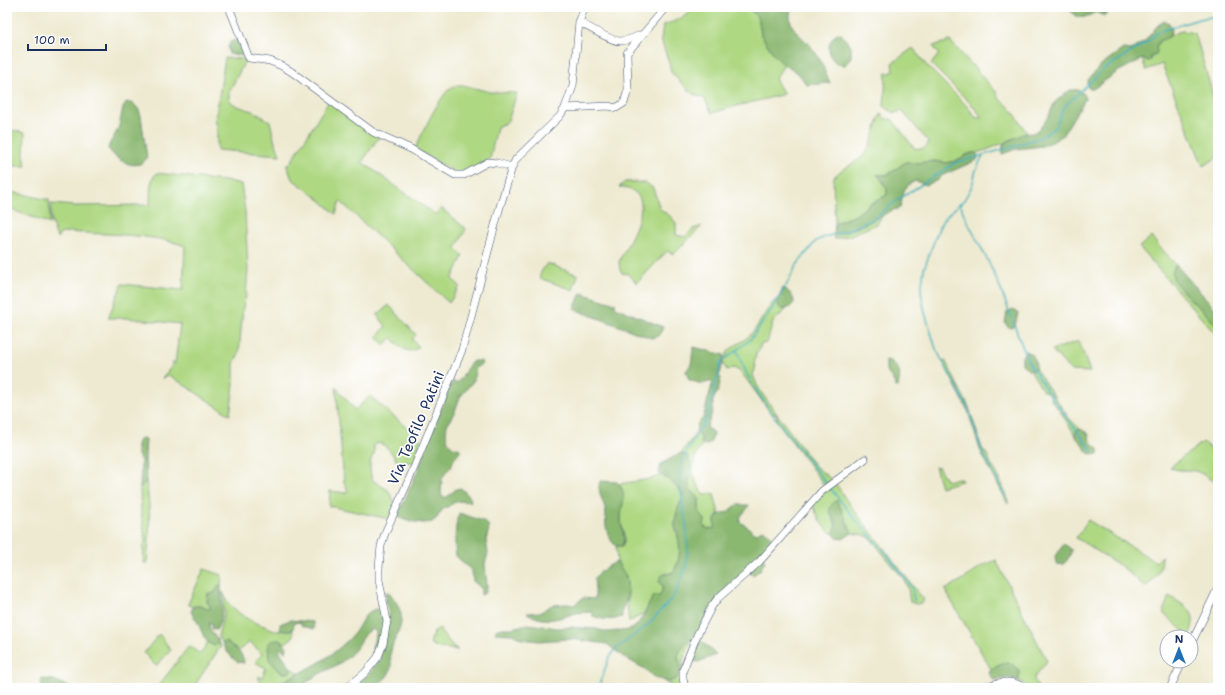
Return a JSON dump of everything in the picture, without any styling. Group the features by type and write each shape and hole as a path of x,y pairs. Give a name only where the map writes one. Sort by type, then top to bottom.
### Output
{"street":[{"path":"229,7 249,58 270,61 292,72 373,132 411,149 456,175 464,175 488,162 512,167"},
{"name":"Via Teofilo Patini","path":"347,688 365,673 378,657 383,644 387,621 379,580 379,568 381,546 385,533 411,475 462,350 499,210 512,167 516,159 560,116 565,108 573,86 579,22 585,7"},
{"path":"565,108 609,106 616,108 624,103 628,90 627,53 666,7"},
{"path":"579,22 608,38 619,41 631,39 642,34"},
{"path":"685,688 683,670 697,635 712,606 718,598 759,562 822,491 865,459"},
{"path":"1198,629 1218,588"},
{"path":"1170,688 1179,669"},
{"path":"981,688 1006,681 1018,683 1025,688"}],"green space":[{"path":"696,7 747,7 756,15 759,21 761,35 775,56 784,65 775,79 784,94 712,113 704,98 693,94 686,88 671,72 661,40 663,25 681,18"},
{"path":"747,7 792,7 790,14 793,27 817,55 830,83 807,85 798,73 784,65 775,56 761,35 759,21 756,15"},
{"path":"1095,7 1109,7 1106,12 1107,14 1104,16 1096,12 1086,17 1080,17 1071,12 1071,10 1075,8 1085,12"},
{"path":"1164,21 1169,23 1172,30 1169,37 1159,41 1156,48 1156,54 1151,56 1151,60 1148,61 1142,59 1119,71 1093,89 1088,87 1088,80 1101,65 1123,49 1131,50 1145,41 1157,26"},
{"path":"1183,31 1195,33 1218,113 1218,157 1203,166 1162,64 1146,70 1142,59 1148,61 1151,60 1152,56 1156,54 1156,48 1159,41"},
{"path":"837,33 841,34 851,46 851,57 845,65 839,64 833,60 829,51 830,43"},
{"path":"241,38 247,56 229,54 228,48 230,42"},
{"path":"950,41 997,93 999,99 1008,106 1027,133 989,149 968,154 955,161 946,163 934,161 918,163 906,162 886,175 878,174 886,187 887,195 870,204 856,215 835,223 833,191 834,177 866,153 881,114 883,117 892,119 914,148 924,148 928,144 928,141 902,111 895,113 884,107 886,73 891,73 893,70 892,63 913,48 927,66 967,106 976,118 982,118 976,109 931,64 939,54 933,46"},
{"path":"225,58 246,59 229,92 229,100 237,106 252,111 270,121 274,139 280,155 217,150 217,125 215,122"},
{"path":"463,85 490,92 517,93 507,122 497,127 490,159 470,171 458,174 415,149 432,114 443,96 454,86"},
{"path":"1070,90 1078,90 1084,94 1085,99 1062,136 1042,146 1016,149 1002,154 1003,145 1010,140 1023,134 1038,131 1048,117 1055,102"},
{"path":"329,101 379,137 362,162 436,215 441,208 466,229 456,248 463,256 452,279 460,286 449,303 340,201 336,214 318,198 292,179 286,164 289,165"},
{"path":"126,102 134,104 139,110 147,158 143,162 132,165 116,157 108,148 119,127"},
{"path":"11,130 25,133 24,154 26,166 10,166 7,168 7,134"},
{"path":"972,153 977,153 977,160 941,176 938,180 926,185 916,181 911,183 905,188 900,208 890,211 865,224 834,235 835,223 856,215 870,204 887,195 886,186 877,174 889,174 906,162 918,163 934,161 946,163 955,161"},
{"path":"157,173 241,184 245,211 248,269 239,353 234,363 234,384 230,415 169,375 162,379 171,367 172,362 175,364 180,324 127,318 108,318 122,284 183,290 185,246 158,239 128,235 68,232 60,234 57,238 51,220 51,204 75,206 150,205 150,188 152,180"},
{"path":"625,182 646,183 653,188 660,209 670,216 676,223 676,235 685,237 693,229 702,226 674,254 667,251 637,283 628,274 622,273 619,262 635,230 641,211 639,197 630,190 619,187"},
{"path":"7,191 49,200 50,224 7,208"},
{"path":"883,215 877,224 851,235 834,239 834,235 856,228"},
{"path":"1151,237 1176,265 1174,267 1174,281 1218,328 1218,337 1139,247"},
{"path":"547,263 578,275 573,290 539,278"},
{"path":"1176,265 1218,312 1218,328 1174,281 1172,272"},
{"path":"783,288 789,292 794,300 792,305 786,309 782,309 778,304"},
{"path":"581,293 616,304 615,307 663,327 659,336 651,338 574,309"},
{"path":"778,298 778,302 784,309 788,308 773,322 767,343 761,344 756,354 754,365 756,366 753,375 763,395 815,466 832,480 824,485 777,421 777,415 770,412 741,372 734,368 727,370 723,364 727,353 750,335 770,306"},
{"path":"389,305 416,335 412,339 419,347 415,350 411,351 404,349 392,338 384,345 377,337 386,326 377,315"},
{"path":"1013,309 1018,313 1015,326 1009,328 1005,323 1007,312"},
{"path":"1079,341 1090,372 1071,371 1052,350"},
{"path":"694,347 724,355 719,376 721,378 718,391 713,400 713,410 706,430 709,428 713,434 713,437 711,442 706,445 701,443 701,436 696,433 697,424 703,418 713,381 702,384 689,380 686,371 691,362"},
{"path":"1025,351 1030,354 1035,361 1036,364 1034,370 1028,370 1022,364 1022,357"},
{"path":"886,360 892,362 899,370 900,375 898,387 896,387 886,370"},
{"path":"945,360 969,407 982,448 999,477 1007,496 1008,504 980,450 968,411 943,362"},
{"path":"473,361 481,361 482,364 476,367 474,380 460,397 455,411 447,425 446,433 448,442 453,447 460,449 460,451 442,479 441,494 443,497 447,497 456,489 461,488 470,497 471,502 457,501 442,510 437,518 432,522 423,523 408,521 397,517 418,470 452,381 456,383 459,381 468,366"},
{"path":"1035,368 1069,418 1080,429 1076,431 1075,435 1060,411 1051,400 1052,396 1050,393 1043,391 1031,371"},
{"path":"336,387 355,410 370,396 421,440 414,462 398,463 385,446 379,443 374,445 374,454 370,466 372,480 388,490 396,504 389,519 329,506 330,491 345,493 348,491 344,482"},
{"path":"1080,429 1088,433 1090,441 1098,449 1099,453 1096,455 1087,452 1076,436 1076,431"},
{"path":"696,433 701,435 702,444 693,466 694,475 699,488 704,495 711,493 714,494 719,514 715,520 715,528 708,529 704,527 705,520 699,512 699,499 690,490 688,483 691,467 688,456 681,453"},
{"path":"142,438 146,439 146,481 140,488 141,460 138,456 137,447 139,440"},
{"path":"1203,442 1218,455 1218,482 1195,471 1170,467"},
{"path":"681,453 688,456 691,467 688,483 690,490 699,499 699,512 705,520 704,527 708,529 715,528 715,520 719,514 726,513 737,505 749,505 742,515 740,522 748,527 753,533 757,533 762,530 767,532 771,536 773,543 761,556 765,561 760,570 753,575 747,570 735,580 693,638 680,651 678,656 681,668 677,678 670,682 654,678 645,669 625,658 607,644 570,639 538,641 522,639 512,634 495,633 496,630 502,628 513,628 528,624 557,628 571,627 596,629 608,632 630,630 636,626 654,596 660,596 663,587 659,581 661,576 672,573 677,565 679,546 675,521 683,495 674,484 659,473 661,464"},
{"path":"935,467 939,468 947,481 958,478 962,481 941,487"},
{"path":"662,475 674,484 683,495 675,521 679,546 678,561 672,573 665,574 659,581 663,586 660,597 649,604 645,613 629,622 626,576 617,562 616,546 622,546 624,542 621,521 622,489 619,484 650,479"},
{"path":"146,481 149,501 149,532 147,563 144,563 143,546 145,544 145,537 141,512 140,488"},
{"path":"600,481 617,482 622,490 623,500 621,525 624,537 622,546 616,546 607,532 606,510 599,491"},
{"path":"836,484 847,501 924,600 922,603 916,604 910,602 908,589 903,578 870,538 864,535 852,533 837,501 833,504 830,512 836,526 834,534 823,525 812,503"},
{"path":"837,500 852,533 843,539 837,538 834,534 836,524 830,512 831,507"},
{"path":"459,513 483,521 488,525 489,529 486,540 488,553 485,564 487,587 485,593 481,595 481,588 473,581 472,571 456,556 455,534"},
{"path":"1088,520 1156,562 1162,556 1160,570 1152,581 1145,587 1121,566 1076,538"},
{"path":"1064,544 1071,549 1070,555 1063,564 1056,564 1055,556"},
{"path":"996,560 1047,661 1034,678 1039,688 1030,688 1019,681 1019,675 1007,662 991,669 945,590 980,567"},
{"path":"617,562 626,576 628,592 626,602 622,609 622,617 604,619 593,616 592,612 576,613 557,619 545,619 527,613 541,612 552,605 574,605 583,598 595,599 594,578 607,567"},
{"path":"204,569 222,575 221,584 213,594 208,594 207,602 211,608 202,609 188,604"},
{"path":"221,584 221,619 216,630 212,629 212,622 210,623 209,627 218,639 218,644 214,646 206,640 191,611 194,606 201,606 208,609 211,608 207,602 208,593 213,594"},
{"path":"223,592 228,603 251,621 280,632 280,630 286,631 293,629 293,637 285,643 282,641 268,644 269,655 272,663 278,670 291,671 290,667 299,673 273,688 265,688 259,680 259,676 262,678 266,668 255,662 262,654 250,642 238,651 236,648 224,642 223,644 218,636 224,613"},
{"path":"385,592 390,593 394,598 399,607 401,617 400,627 391,649 390,672 387,677 375,688 353,688 371,672 380,658 389,617"},
{"path":"1169,596 1182,604 1193,616 1192,629 1181,629 1164,614 1164,609"},
{"path":"376,609 382,611 385,626 378,652 374,652 372,647 376,631 372,629 366,633 350,655 302,686 292,689 273,688 332,654 354,634 364,617"},
{"path":"290,620 313,622 314,629 302,626 300,622 294,623 293,629 286,631 280,630 280,624"},
{"path":"437,629 441,629 440,631 458,650 439,648 430,644 433,634"},
{"path":"159,634 171,650 156,666 144,653"},
{"path":"698,637 716,655 698,662 692,661 690,658"},
{"path":"693,638 683,660 683,688 674,688 662,680 670,682 679,661 678,656 680,651"},
{"path":"225,641 240,653 244,659 244,663 237,662 229,654 223,644"},
{"path":"271,641 282,641 287,647 286,653 281,648 279,650 290,667 291,671 289,673 282,673 269,660 268,644"},
{"path":"208,642 212,645 218,644 218,642 221,646 193,688 157,688 189,646 200,654"},
{"path":"1007,662 1019,670 1019,681 1010,678 994,680 990,675 989,672 991,669"},
{"path":"42,679 54,680 72,688 43,688 41,683"}],"waterway":[{"path":"786,286 796,266 816,241 843,232 873,219 899,199 955,163 1041,137 1055,128 1064,107 1104,69 1149,41 1157,32 1199,19 1218,16"},
{"path":"983,155 976,170 972,186 964,200 943,220 939,228 924,269 921,292 925,313 936,349 968,408 981,449 1007,499"},
{"path":"960,203 964,215 999,285 1028,361 1049,394 1093,452"},
{"path":"598,688 609,658 617,648 650,623 674,596 685,569 688,550 686,523 680,488 680,473 684,456 706,419 721,362 750,340 785,288"},
{"path":"737,351 750,380 768,409 826,483"},
{"path":"830,488 862,527 887,554 912,588 914,601"}]}
